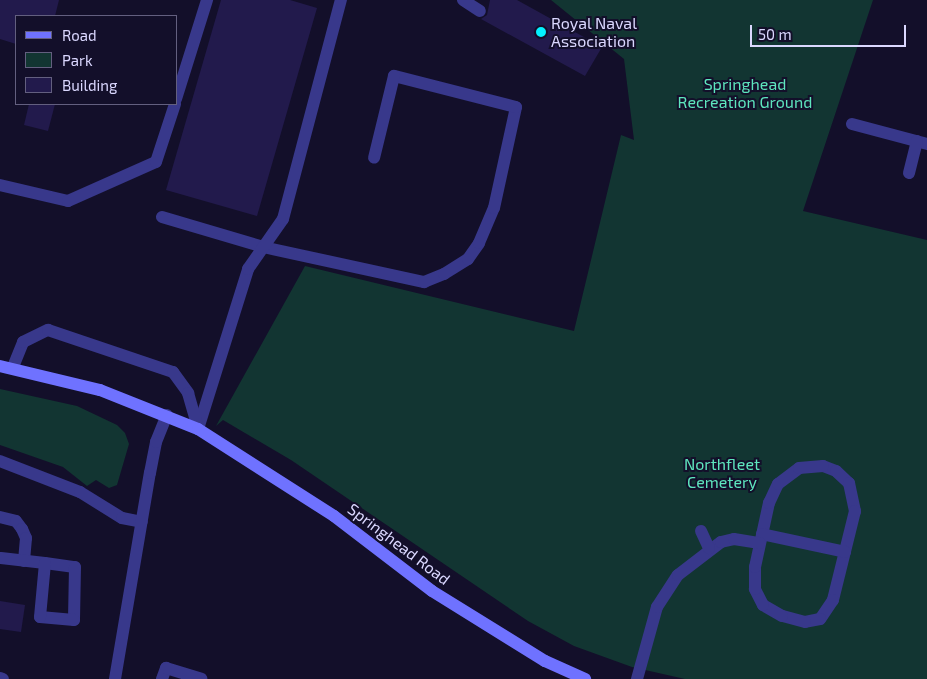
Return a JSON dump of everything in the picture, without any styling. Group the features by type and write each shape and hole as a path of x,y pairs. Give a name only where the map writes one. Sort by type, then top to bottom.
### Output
{"main road":[{"name":"Springhead Road","path":"6,366 100,390 167,415 198,429 334,516 432,591 545,661 585,679"}],"street":[{"path":"178,92 207,0"},
{"path":"198,429 248,269 283,219 341,0"},
{"path":"463,0 480,11"},
{"path":"162,217 263,247 424,282 444,274 468,259 490,217 516,107 394,76 374,158"},
{"path":"0,186 68,201 156,162 175,105"},
{"path":"852,124 922,142 909,173"},
{"name":"Springhead Road","path":"6,366 24,342 48,330 173,372 181,380 194,410 198,429"},
{"path":"115,679 156,442 167,415"},
{"path":"0,461 76,490 122,518 142,522"},
{"path":"823,466 843,476 854,499 854,516 845,552 832,604 820,619 805,622 776,614 760,600 754,580 761,538 771,498 780,480 799,468 823,466"},
{"path":"0,517 16,521 22,529 26,538 24,561"},
{"path":"701,531 709,548"},
{"path":"637,679 660,600 678,575 709,548 731,539 761,538 845,552"},
{"path":"1,558 45,563 75,567 74,620 40,617 45,563"},
{"path":"162,679 166,668 201,679"}],"green space":[{"name":"Northfleet Cemetery","path":"551,0 873,0 803,211 927,240 927,679 685,679 632,667 574,646 528,621 291,460 223,420 216,426 305,266 574,331 621,135 634,140 624,59"},
{"path":"0,389 77,406 117,425 125,433 129,444 117,485 109,488 96,480 87,486 63,467 0,445"}],"building":[{"path":"0,0 59,0 55,15 15,15 15,44 0,39"},
{"path":"221,0 290,0 317,8 257,216 166,190"},
{"name":"Royal Naval Association","path":"490,0 517,0 602,47 585,76 481,19 487,15"},
{"path":"29,105 55,105 48,131 24,125"},
{"path":"0,601 25,605 21,632 0,629"}],"place":[{"name":"Royal Naval Association","path":"541,32"}],"park label":[{"name":"Springhead Recreation Ground","path":"745,93"}]}
